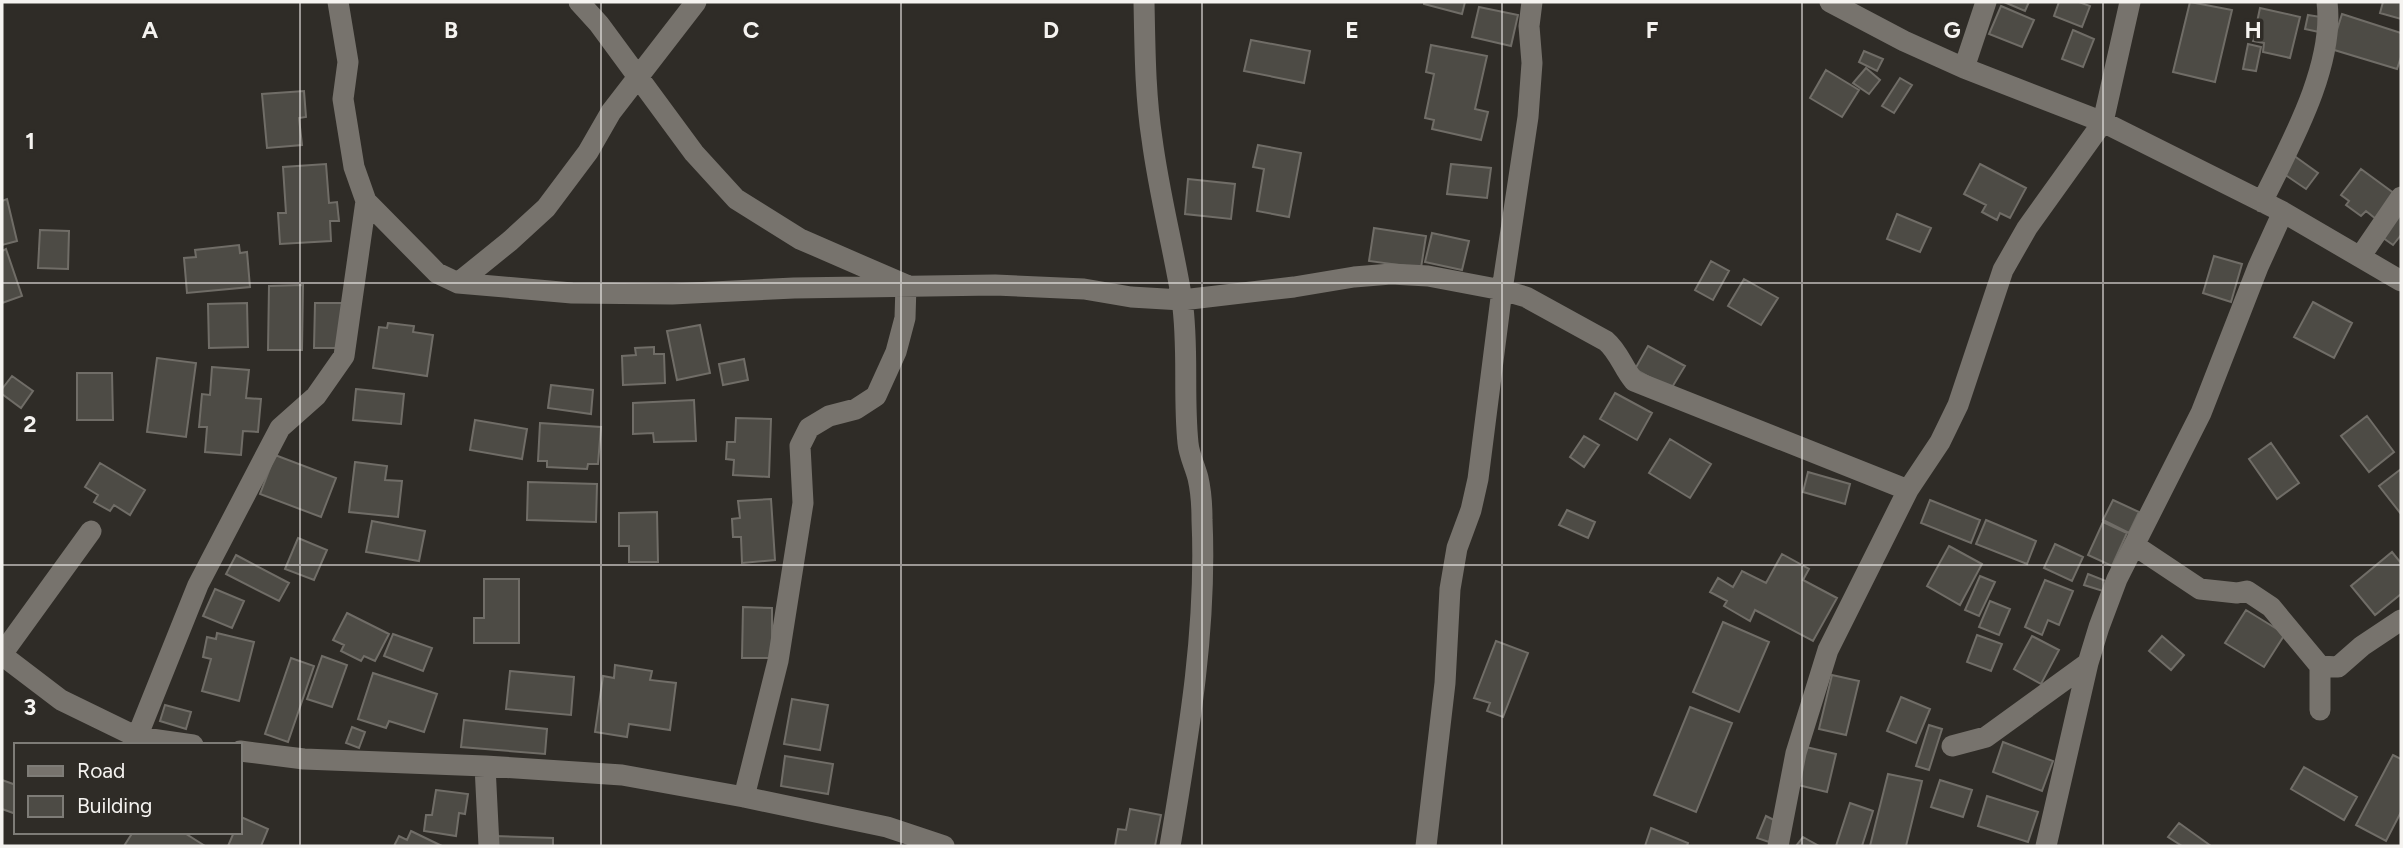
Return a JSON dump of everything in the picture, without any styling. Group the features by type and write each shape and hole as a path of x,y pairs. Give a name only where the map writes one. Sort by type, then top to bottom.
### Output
{"street":[{"path":"338,2 348,62 343,99 354,167 366,201 437,273 458,282 572,293 995,285 1084,289 1131,297 1182,300 1354,277 1391,274 1428,276 1502,289 1526,297 1606,341 1616,350 1634,381 1908,490"},
{"path":"579,2 640,77 694,153 736,199 800,239 906,285"},
{"path":"458,282 510,242 546,208 588,152 611,112 696,2"},
{"path":"1144,2 1146,83 1151,136 1163,211 1182,300 1186,340 1184,393 1188,447 1199,480 1202,520 1202,619 1190,726 1170,846"},
{"path":"1426,846 1445,683 1450,589 1457,548 1471,510 1478,479 1502,289 1528,117 1532,63 1529,26 1532,2"},
{"path":"1830,2 1904,41 1964,68 2103,122 2283,212 2401,281"},
{"path":"1964,68 1986,2"},
{"path":"1778,846 1796,753 1828,650 1908,490 1940,442 1958,405 2003,270 2027,228 2103,122 2130,2"},
{"path":"2262,202 2299,127 2318,77 2329,17 2327,2"},
{"path":"2360,257 2401,197"},
{"path":"137,737 198,585 280,428 316,396 344,356 366,201"},
{"path":"2046,846 2088,663 2112,591 2201,413 2258,267 2283,212"},
{"path":"744,797 778,660 803,503 800,446 808,428 829,416 856,409 876,396 896,352 905,318 906,285"},
{"path":"91,531 2,655 61,700 137,737 179,743"},
{"path":"2134,545 2200,589 2237,593 2247,591 2271,607 2320,666 2320,710"},
{"path":"2320,666 2338,667 2362,646 2401,620"},
{"path":"1952,746 1986,737 2088,663"},
{"path":"242,751 304,760 485,766 622,775 887,827 944,846"},
{"path":"485,766 489,846"}],"building":[{"path":"1424,2 1465,2 1462,14"},
{"path":"2004,2 2029,2 2025,11"},
{"path":"2059,2 2079,2 2090,6 2082,27 2054,16"},
{"path":"2190,2 2232,10 2215,82 2173,72"},
{"path":"2383,2 2401,2 2401,19 2380,13"},
{"path":"2001,6 2034,20 2022,47 1989,34"},
{"path":"1479,7 1518,15 1511,46 1472,37"},
{"path":"2260,8 2300,17 2290,58 2263,52 2264,43 2253,41"},
{"path":"2342,14 2401,33 2401,57 2397,69 2331,49"},
{"path":"2308,15 2321,17 2319,32 2305,29"},
{"path":"2073,30 2094,39 2083,67 2062,59"},
{"path":"1251,40 1310,51 1304,83 1244,71"},
{"path":"2248,44 2261,47 2256,71 2243,69"},
{"path":"1431,45 1487,56 1475,109 1488,112 1481,140 1432,129 1434,120 1425,118 1434,74 1426,72"},
{"path":"1864,51 1883,59 1877,71 1859,62"},
{"path":"1866,68 1880,80 1869,94 1853,83"},
{"path":"1826,70 1859,90 1842,117 1810,98"},
{"path":"1900,78 1912,85 1894,113 1882,106"},
{"path":"304,91 306,117 299,118 302,145 267,148 262,94"},
{"path":"1258,145 1301,153 1289,217 1257,211 1264,169 1253,167"},
{"path":"2293,155 2318,173 2306,189 2281,172"},
{"path":"326,164 329,203 337,202 339,221 330,221 331,241 280,244 278,213 286,213 283,167"},
{"path":"1451,164 1491,168 1487,198 1447,194"},
{"path":"1980,164 2026,188 2010,218 2000,213 1997,220 1982,212 1986,205 1964,194"},
{"path":"2361,169 2395,194 2376,219 2366,211 2361,216 2346,205 2349,201 2341,195"},
{"path":"1188,179 1235,184 1231,219 1185,214"},
{"path":"7,199 17,241 2,245 2,201"},
{"path":"2401,205 2401,235 2393,245 2379,235"},
{"path":"1897,214 1931,228 1920,252 1887,239"},
{"path":"1374,228 1426,236 1421,268 1369,261"},
{"path":"40,230 69,231 68,269 38,268"},
{"path":"1432,233 1469,241 1462,270 1425,262"},
{"path":"239,245 240,253 247,252 250,287 187,293 184,258 196,257 195,250"},
{"path":"6,249 22,296 2,303 2,251"},
{"path":"2214,256 2242,264 2231,302 2203,293"},
{"path":"1711,261 1729,271 1713,300 1695,290"},
{"path":"1744,279 1778,298 1761,325 1728,306"},
{"path":"303,285 302,350 268,350 269,286"},
{"path":"2313,302 2352,323 2334,358 2294,337"},
{"path":"247,303 248,347 209,348 208,304"},
{"path":"315,303 342,303 341,348 314,348"},
{"path":"388,323 414,326 413,332 433,335 427,376 373,368 379,327 387,328"},
{"path":"700,325 710,373 677,380 667,331"},
{"path":"1648,346 1685,366 1671,389 1635,369"},
{"path":"654,347 654,354 664,354 665,383 623,385 622,356 636,355 635,348"},
{"path":"157,358 196,363 186,437 147,432"},
{"path":"744,359 748,380 723,385 719,364"},
{"path":"212,367 249,370 246,398 261,399 258,432 243,431 241,455 205,452 207,427 199,427 202,394 210,395"},
{"path":"77,373 112,373 113,420 77,420"},
{"path":"12,376 33,391 21,408 2,394 2,389"},
{"path":"551,385 593,390 591,414 548,408"},
{"path":"356,389 404,394 401,424 353,420"},
{"path":"1615,393 1652,413 1637,440 1600,419"},
{"path":"694,400 696,441 654,442 653,433 633,434 633,403"},
{"path":"2367,416 2394,452 2369,472 2341,436"},
{"path":"736,418 771,419 769,477 733,475 734,460 726,459 727,442 735,442"},
{"path":"475,420 527,429 522,459 470,450"},
{"path":"540,423 601,427 598,464 588,464 587,469 547,467 547,461 538,461"},
{"path":"1584,436 1599,445 1584,467 1570,457"},
{"path":"1670,439 1711,464 1690,498 1649,473"},
{"path":"2271,443 2299,483 2277,499 2249,459"},
{"path":"275,455 336,478 321,517 260,494"},
{"path":"355,462 387,466 385,480 402,481 398,517 349,512"},
{"path":"100,463 145,490 130,515 114,505 110,511 94,502 98,495 85,487"},
{"path":"2401,469 2401,514 2379,486"},
{"path":"1808,472 1850,484 1845,504 1803,492"},
{"path":"528,482 597,484 596,522 527,520"},
{"path":"771,499 775,560 742,563 741,537 733,537 732,519 740,518 738,501"},
{"path":"1930,500 1980,520 1971,543 1921,523"},
{"path":"2113,500 2139,512 2129,533 2103,520"},
{"path":"1567,510 1595,522 1588,538 1559,525"},
{"path":"657,512 658,562 629,562 629,546 619,546 619,513"},
{"path":"1986,520 2036,541 2027,564 1976,544"},
{"path":"372,521 425,531 419,561 366,552"},
{"path":"2103,522 2127,533 2112,566 2088,555"},
{"path":"298,538 327,550 314,580 285,569"},
{"path":"2055,544 2083,557 2072,581 2044,568"},
{"path":"1949,546 1982,564 1960,605 1927,586"},
{"path":"2392,552 2401,563 2401,594 2375,615 2351,586"},
{"path":"1782,554 1809,569 1803,580 1837,598 1813,641 1755,610 1750,621 1724,606 1727,601 1710,592 1718,578 1733,587 1742,571 1766,583"},
{"path":"236,555 289,583 279,601 226,574"},
{"path":"2088,574 2106,581 2103,591 2084,585"},
{"path":"1980,576 1995,582 1979,616 1965,610"},
{"path":"484,579 519,579 519,643 474,643 474,618 484,618"},
{"path":"2045,580 2073,591 2059,625 2048,620 2042,635 2025,627"},
{"path":"215,589 244,601 232,628 203,616"},
{"path":"1990,601 2010,609 1999,635 1979,627"},
{"path":"743,607 772,608 772,658 742,658"},
{"path":"2246,610 2285,634 2264,667 2225,643"},
{"path":"347,613 389,634 375,661 364,656 361,661 341,651 344,645 333,640"},
{"path":"1723,622 1769,642 1739,712 1693,692"},
{"path":"217,633 254,642 239,701 202,691 211,659 203,657 207,637 216,639"},
{"path":"393,634 432,648 423,671 384,656"},
{"path":"1977,635 2002,644 1991,671 1967,662"},
{"path":"2032,636 2059,650 2041,684 2014,669"},
{"path":"2162,636 2184,655 2171,670 2149,651"},
{"path":"1496,641 1528,653 1503,717 1487,711 1490,703 1474,698"},
{"path":"322,656 347,665 332,707 307,699"},
{"path":"291,658 314,666 288,742 265,734"},
{"path":"615,665 652,671 650,680 676,683 670,730 629,724 627,737 595,732 603,676 614,678"},
{"path":"510,671 574,677 571,715 506,709"},
{"path":"373,673 437,694 424,732 389,721 386,728 358,719"},
{"path":"1832,675 1859,681 1846,735 1819,729"},
{"path":"1901,697 1930,709 1916,743 1887,731"},
{"path":"792,699 828,705 820,750 784,744"},
{"path":"165,705 191,712 186,729 160,721"},
{"path":"1690,707 1732,723 1696,812 1654,795"},
{"path":"464,720 547,729 545,754 461,747"},
{"path":"1929,725 1942,729 1929,770 1916,766"},
{"path":"352,727 365,732 359,748 346,743"},
{"path":"2003,742 2053,761 2042,791 1993,772"},
{"path":"1806,747 1836,754 1827,792 1798,785"},
{"path":"2393,755 2401,759 2401,812 2386,841 2356,825"},
{"path":"785,756 833,764 828,794 781,786"},
{"path":"2304,767 2357,797 2344,820 2291,789"},
{"path":"1888,774 1922,781 1906,846 1870,846"},
{"path":"2,780 14,784 14,813 2,809"},
{"path":"1940,780 1972,790 1963,817 1931,807"},
{"path":"436,790 468,794 465,814 459,813 456,836 424,831 426,815 432,815"},
{"path":"1987,796 2038,812 2028,842 1978,826"},
{"path":"1850,803 1873,811 1862,846 1836,846"},
{"path":"1130,809 1161,815 1155,846 1115,846 1118,829 1126,830"},
{"path":"1766,816 1778,822 1769,842 1757,838"},
{"path":"242,817 268,829 261,846 228,846 233,834 242,834"},
{"path":"2179,823 2211,846 2182,846 2168,837"},
{"path":"1651,828 1688,843 1687,846 1645,846"},
{"path":"411,831 442,846 394,846 399,836 407,840"},
{"path":"132,834 186,834 205,846 124,846"},
{"path":"494,836 553,838 553,846 494,846"},
{"path":"1803,837 1819,846 1796,846"}]}
